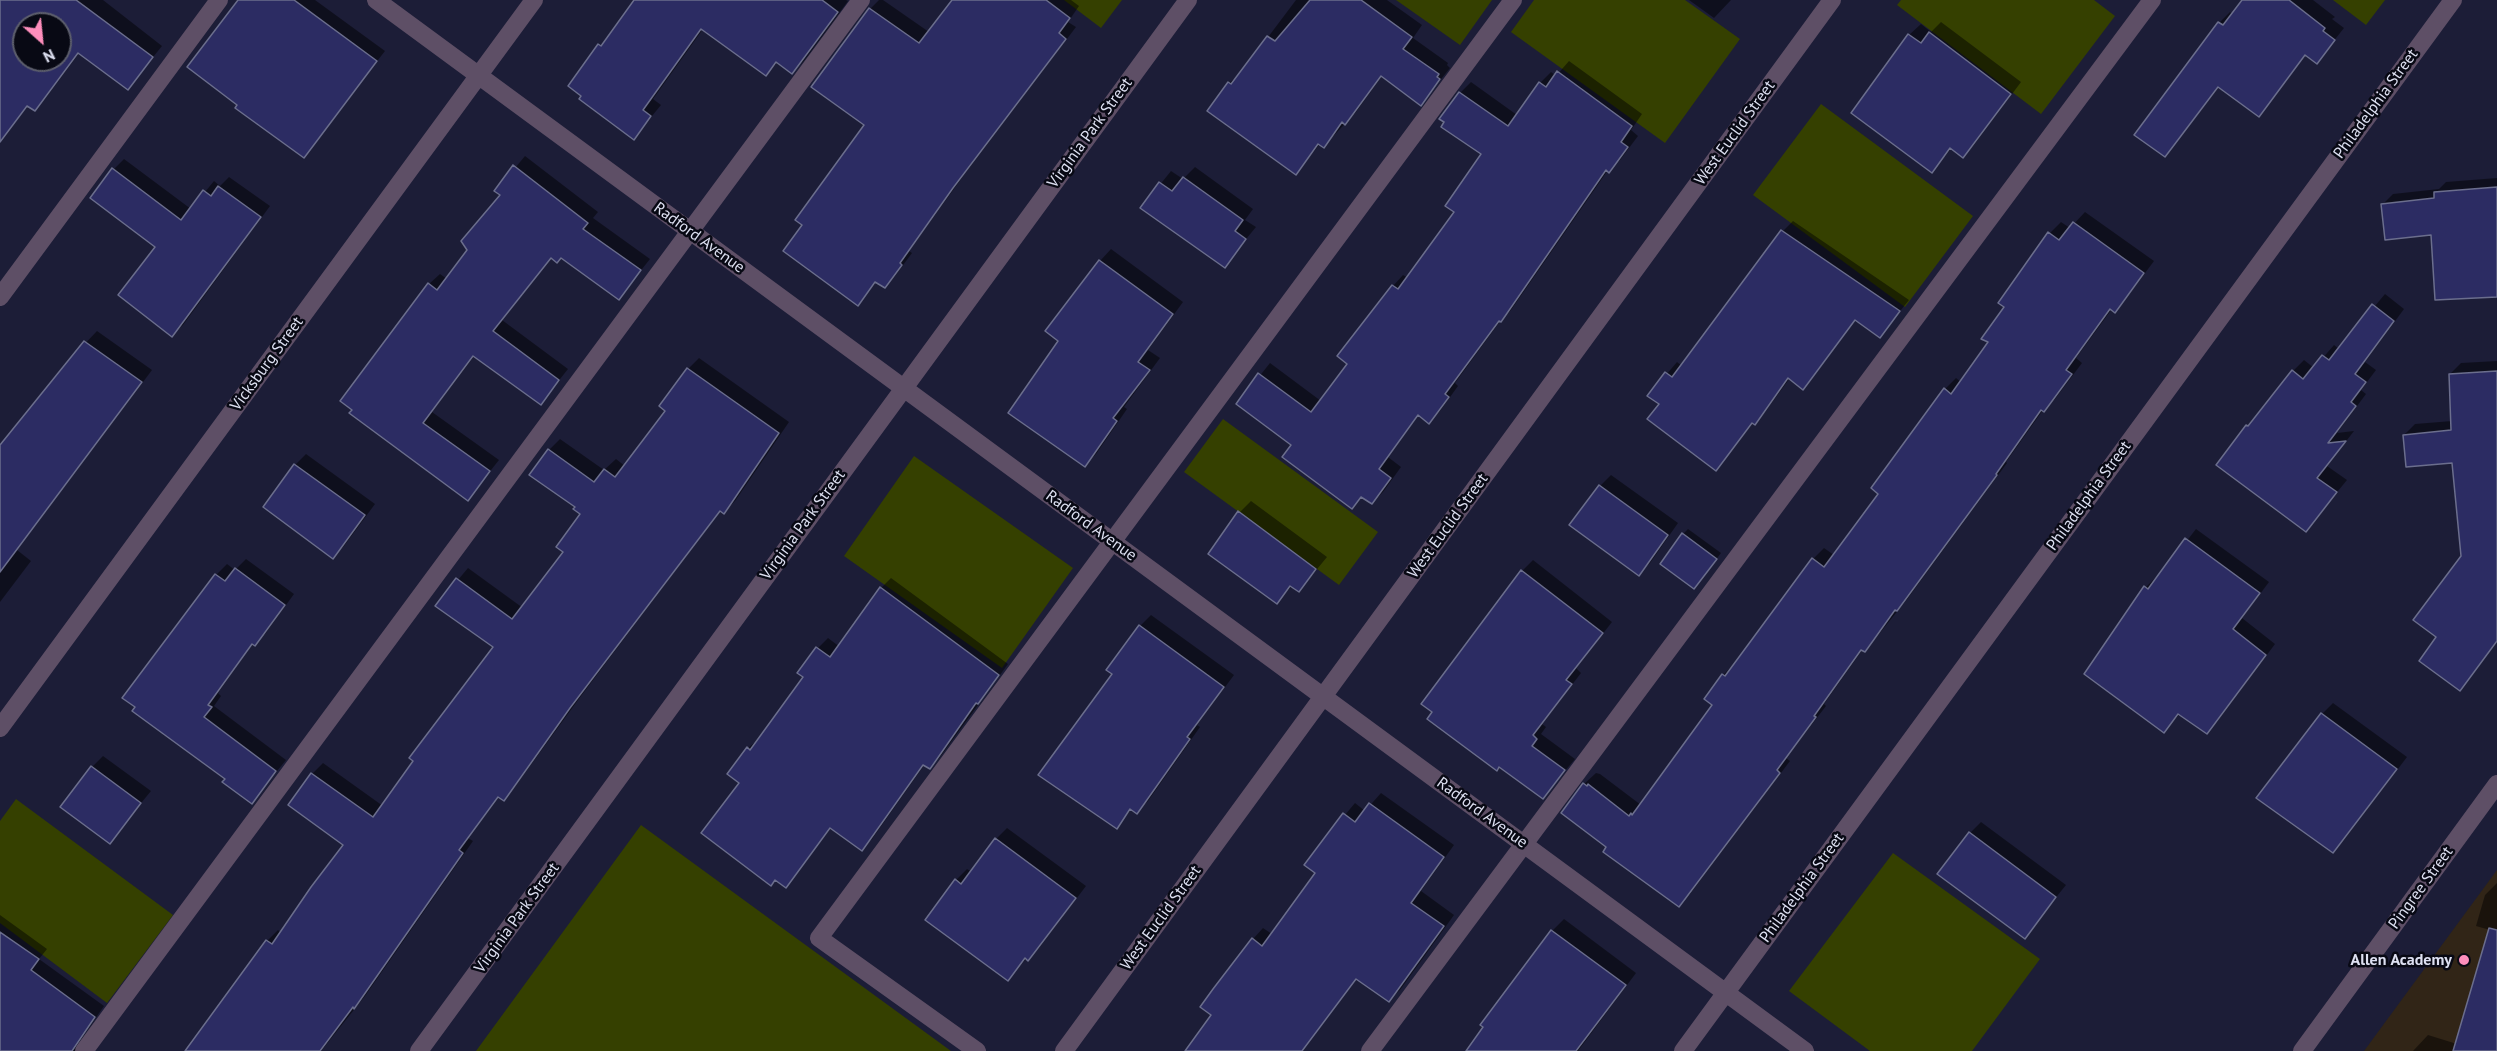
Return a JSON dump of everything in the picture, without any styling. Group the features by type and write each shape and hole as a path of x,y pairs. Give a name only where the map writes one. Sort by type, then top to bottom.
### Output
{"street":[{"path":"0,297 219,0"},
{"name":"Radford Avenue","path":"376,0 1806,1051"},
{"name":"Vicksburg Street","path":"0,728 534,0"},
{"path":"84,1051 861,0"},
{"name":"Virginia Park Street","path":"420,1051 1188,0"},
{"path":"977,1051 819,938 1513,0"},
{"name":"West Euclid Street","path":"1064,1051 1832,0"},
{"path":"1370,1051 2152,0"},
{"name":"Philadelphia Street","path":"1683,1051 2453,0"},
{"name":"Pingree Street","path":"2302,1051 2497,784"}],"shaded area":[{"name":"Allen Academy","path":"2497,870 2497,1051 2364,1051"}],"green space":[{"path":"1064,0 1122,0 1101,28"},
{"path":"1396,0 1492,0 1460,45"},
{"path":"1534,0 1685,0 1740,39 1665,143 1511,32"},
{"path":"1901,0 2094,0 2115,16 2041,114 1897,5"},
{"path":"2333,0 2385,0 2366,25"},
{"path":"1821,104 1973,216 1905,307 1753,195"},
{"path":"1223,419 1378,532 1339,585 1184,472"},
{"path":"914,456 1073,568 1002,668 844,556"},
{"path":"16,799 173,915 107,1003 0,923 0,821"},
{"path":"641,825 951,1051 476,1051"},
{"path":"1893,853 2040,959 1972,1051 1870,1051 1789,991"}],"building":[{"path":"0,0 76,0 153,57 128,90 78,53 72,61 72,12 12,12 12,72 64,72 35,111 27,106 0,142"},
{"path":"238,0 294,0 377,61 304,158 235,108 237,105 187,67"},
{"path":"634,0 822,0 838,12 792,74 776,62 766,76 701,29 643,110 651,116 634,140 579,99 581,96 568,86 598,44 601,46"},
{"path":"952,0 1046,0 1070,18 1059,33 1066,39 953,188 885,288 875,282 858,306 783,251 802,225 795,220 864,125 811,87 869,8 919,43"},
{"path":"1310,0 1361,0 1412,37 1403,49 1439,74 1437,77 1440,79 1421,106 1381,76 1345,125 1342,122 1324,148 1318,144 1296,175 1207,111 1228,82 1231,84 1267,36 1275,41"},
{"path":"2242,0 2289,0 2325,28 2323,31 2335,40 2317,64 2305,55 2259,117 2218,87 2165,157 2134,135 2218,22 2223,25"},
{"path":"1929,32 2011,94 1963,158 1950,148 1932,173 1851,113 1908,34 1921,43"},
{"path":"1557,71 1632,126 1621,142 1628,147 1609,173 1606,170 1501,322 1499,321 1445,394 1449,397 1429,424 1418,415 1379,469 1391,478 1372,504 1361,497 1352,509 1282,457 1291,445 1236,404 1258,373 1311,412 1347,364 1337,356 1392,285 1398,289 1454,212 1445,206 1481,154 1441,127 1444,122 1439,119 1459,92 1508,126 1539,82 1546,87"},
{"path":"513,165 588,223 583,229 641,270 619,300 561,258 557,263 551,258 493,331 559,380 541,405 473,356 423,423 490,471 468,501 349,413 352,410 340,401 428,283 437,290 467,250 461,241 500,195 494,191"},
{"path":"112,168 181,220 203,190 211,196 218,186 261,217 172,337 118,295 155,247 90,198"},
{"path":"1183,177 1243,220 1235,231 1246,239 1225,268 1140,208 1159,182 1172,191"},
{"path":"2497,187 2497,297 2435,300 2431,235 2385,240 2381,204 2434,198 2434,192"},
{"path":"2073,222 2144,273 2115,313 2110,309 2066,370 2072,374 2044,412 2041,410 1997,475 1897,611 1895,610 1865,652 1861,650 1777,770 1780,773 1679,907 1603,852 1606,847 1561,813 1583,783 1587,786 1588,784 1629,816 1631,813 1632,815 1712,705 1704,699 1722,674 1725,676 1812,558 1824,567 1878,494 1871,488 1944,388 1951,394 1988,342 1981,339 2004,307 1998,303 2048,232 2059,240"},
{"path":"1781,230 1900,311 1880,338 1855,320 1803,390 1788,378 1755,425 1752,423 1716,471 1647,419 1659,404 1647,396 1665,372 1672,377"},
{"path":"1099,260 1173,314 1138,362 1150,370 1113,418 1117,421 1085,467 1008,413 1058,341 1045,331"},
{"path":"2372,304 2394,321 2355,374 2366,382 2351,402 2356,406 2328,443 2346,441 2317,478 2337,492 2306,532 2216,465 2292,370 2303,379 2322,355 2329,360"},
{"path":"84,341 142,382 0,572 0,445"},
{"path":"687,368 779,433 724,514 720,511 570,708 504,801 498,797 459,850 463,853 354,1009 353,1007 320,1051 185,1051 266,940 272,944 343,845 288,805 311,773 373,817 413,761 409,758 493,647 435,606 456,578 512,619 563,552 556,547 580,514 573,509 575,507 529,475 548,449 594,482 604,469 615,477 665,411 659,406"},
{"path":"2497,371 2497,641 2460,691 2419,661 2436,637 2413,620 2461,556 2452,463 2406,467 2403,435 2451,430 2449,374"},
{"path":"294,464 365,515 333,559 263,507"},
{"path":"1599,485 1668,535 1639,576 1569,525"},
{"path":"1238,511 1316,569 1299,592 1290,586 1277,604 1208,554"},
{"path":"1682,533 1717,559 1694,589 1660,564"},
{"path":"2185,538 2260,593 2233,629 2266,655 2207,734 2178,714 2164,733 2084,674 2144,586 2148,589"},
{"path":"235,568 285,605 255,646 252,644 208,705 212,707 204,717 276,771 252,804 222,782 225,779 132,711 135,707 122,698 215,574 225,581"},
{"path":"1521,570 1603,633 1566,680 1572,684 1533,735 1537,739 1532,746 1565,770 1543,799 1499,767 1497,771 1427,719 1432,712 1421,704"},
{"path":"880,587 999,675 978,704 976,703 930,769 923,765 862,851 830,828 786,888 775,880 771,886 701,833 739,783 727,774 747,747 750,750 803,677 797,673 816,647 830,657"},
{"path":"1139,625 1224,687 1187,737 1190,739 1137,814 1130,809 1117,829 1038,775 1112,674 1106,670"},
{"path":"2321,713 2397,769 2333,853 2256,798"},
{"path":"91,766 141,803 110,844 60,807"},
{"path":"1369,803 1444,857 1411,903 1444,926 1389,1002 1356,979 1302,1051 1185,1051 1211,1015 1200,1007 1213,989 1252,938 1262,946 1315,873 1304,865 1343,813 1355,822"},
{"path":"1969,832 2056,897 2025,939 1937,874"},
{"path":"995,838 1076,898 1028,961 1025,958 1008,981 925,920 955,879 961,884"},
{"path":"2489,928 2497,930 2497,1051 2453,1051"},
{"path":"1551,930 1626,985 1576,1051 1466,1051 1483,1027 1480,1025"},
{"path":"0,932 39,959 31,970 95,1017 72,1051 0,1051"}],"place":[{"name":"Allen Academy","path":"2464,960"}]}
